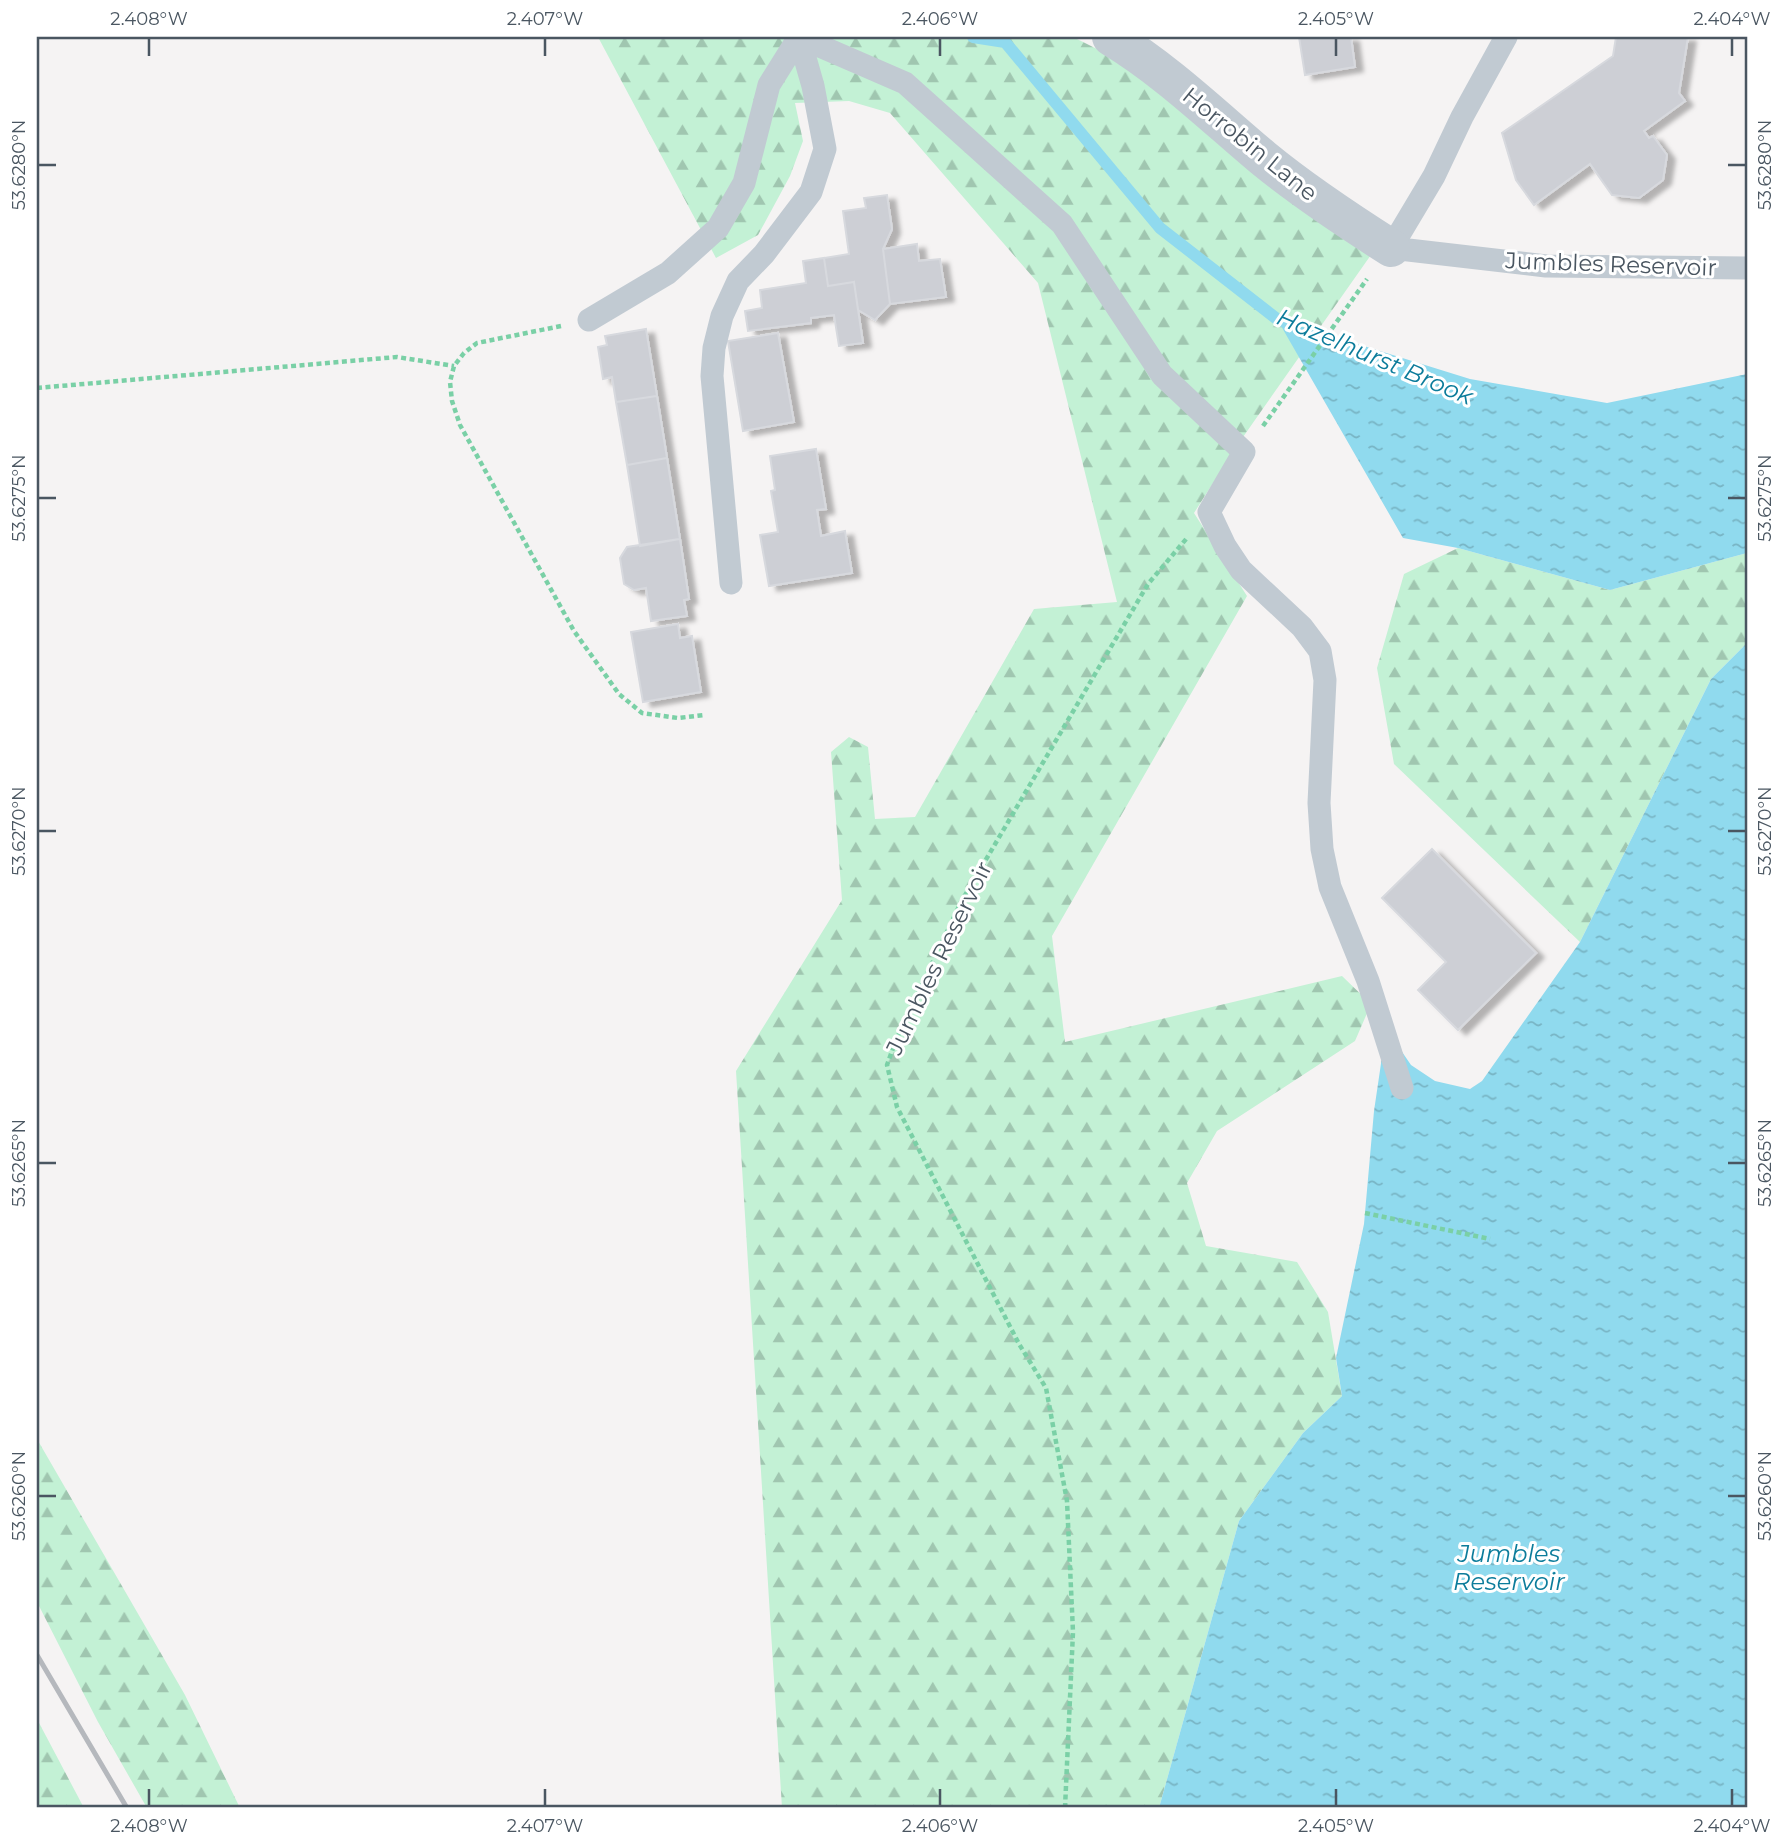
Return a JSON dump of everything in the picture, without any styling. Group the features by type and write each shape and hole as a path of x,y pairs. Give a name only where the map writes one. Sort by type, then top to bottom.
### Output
{"street":[{"name":"Horrobin Lane","path":"1111,37 1199,101 1274,166 1335,212 1391,248"}],"lane":[{"path":"799,37 905,83 1062,224 1162,375 1244,452 1209,512 1225,547 1241,570 1302,627 1320,651 1325,680 1319,803 1322,849 1330,887 1368,981 1402,1087"},
{"path":"589,320 668,273 718,228 744,183 769,85 799,37 813,86 825,149 811,192 764,254 738,281 722,316 714,348 712,376 731,583"},
{"path":"1391,248 1434,176 1462,117 1506,37"},
{"name":"Jumbles Reservoir","path":"1391,248 1546,266 1747,268"}],"path":[{"path":"1244,452 1367,278"},
{"path":"589,320 477,343 464,353 454,366 450,382 452,401 460,425 574,631 619,694 642,713 678,718 704,715"},
{"path":"37,388 397,358 454,366"},
{"name":"Jumbles Reservoir","path":"1065,1808 1073,1632 1066,1501 1046,1388 1019,1344 897,1107 887,1065 896,1040 968,890 1148,584 1209,512"},
{"path":"1365,1213 1490,1239"}],"green space":[{"path":"598,37 1073,37 1117,59 1373,252 1236,447 1194,513 1247,596 1052,936 1065,1042 1342,976 1371,1004 1355,1041 1217,1131 1187,1183 1206,1246 1297,1262 1328,1312 1342,1396 1303,1433 1239,1521 1159,1808 782,1808 736,1071 842,900 831,752 849,737 868,747 875,819 915,817 1034,609 1117,602 1038,283 890,113 849,101 795,103 803,141 790,176 758,235 716,258"},
{"path":"1458,548 1610,590 1747,553 1747,643 1711,679 1580,942 1394,764 1377,668 1404,574"},
{"path":"37,1439 185,1695 240,1808 147,1808 98,1722 37,1602"},
{"path":"37,1719 84,1808 37,1808"}],"water":[{"path":"1277,319 1470,379 1607,403 1747,374 1747,553 1610,590 1458,548 1403,538"},
{"name":"Jumbles Reservoir","path":"1747,643 1747,1808 1159,1808 1239,1521 1303,1433 1342,1396 1336,1358 1364,1224 1374,1111 1383,1050 1398,1046 1411,1065 1435,1081 1470,1089 1482,1081 1580,942 1711,679"}],"building":[{"path":"1299,37 1351,37 1355,67 1305,75"},
{"path":"1616,37 1688,37 1679,93 1685,101 1644,131 1649,138 1653,136 1667,155 1663,180 1639,198 1612,195 1590,164 1534,205 1516,180 1502,133 1613,56"},
{"path":"887,195 892,229 883,249 890,304 875,320 858,310 854,282 828,286 824,258 849,254 843,211 866,208 864,198"},
{"path":"917,244 919,261 940,259 946,297 890,304 883,249"},
{"path":"824,258 828,286 854,282 863,343 839,346 834,315 811,318 811,323 748,331 745,311 762,308 760,290 806,283 803,261"},
{"path":"646,329 657,396 616,402 612,377 603,379 598,347 607,345 605,336"},
{"path":"778,333 794,422 743,431 728,341"},
{"path":"657,396 667,458 627,465 616,402"},
{"path":"816,449 826,509 817,510 821,536 845,531 852,573 769,586 760,535 778,532 771,491 775,490 770,456"},
{"path":"667,458 680,539 640,546 627,465"},
{"path":"680,539 689,599 684,600 687,616 651,621 646,588 634,590 624,584 620,558 627,547"},
{"path":"678,624 680,638 692,636 701,692 643,702 631,632"},
{"path":"1432,849 1536,953 1458,1030 1418,990 1446,962 1382,898"}],"waterway":[{"name":"Hazelhurst Brook","path":"973,37 1005,42 1160,228 1277,319 1290,324"}],"railway":[{"path":"37,1655 127,1808"}]}
